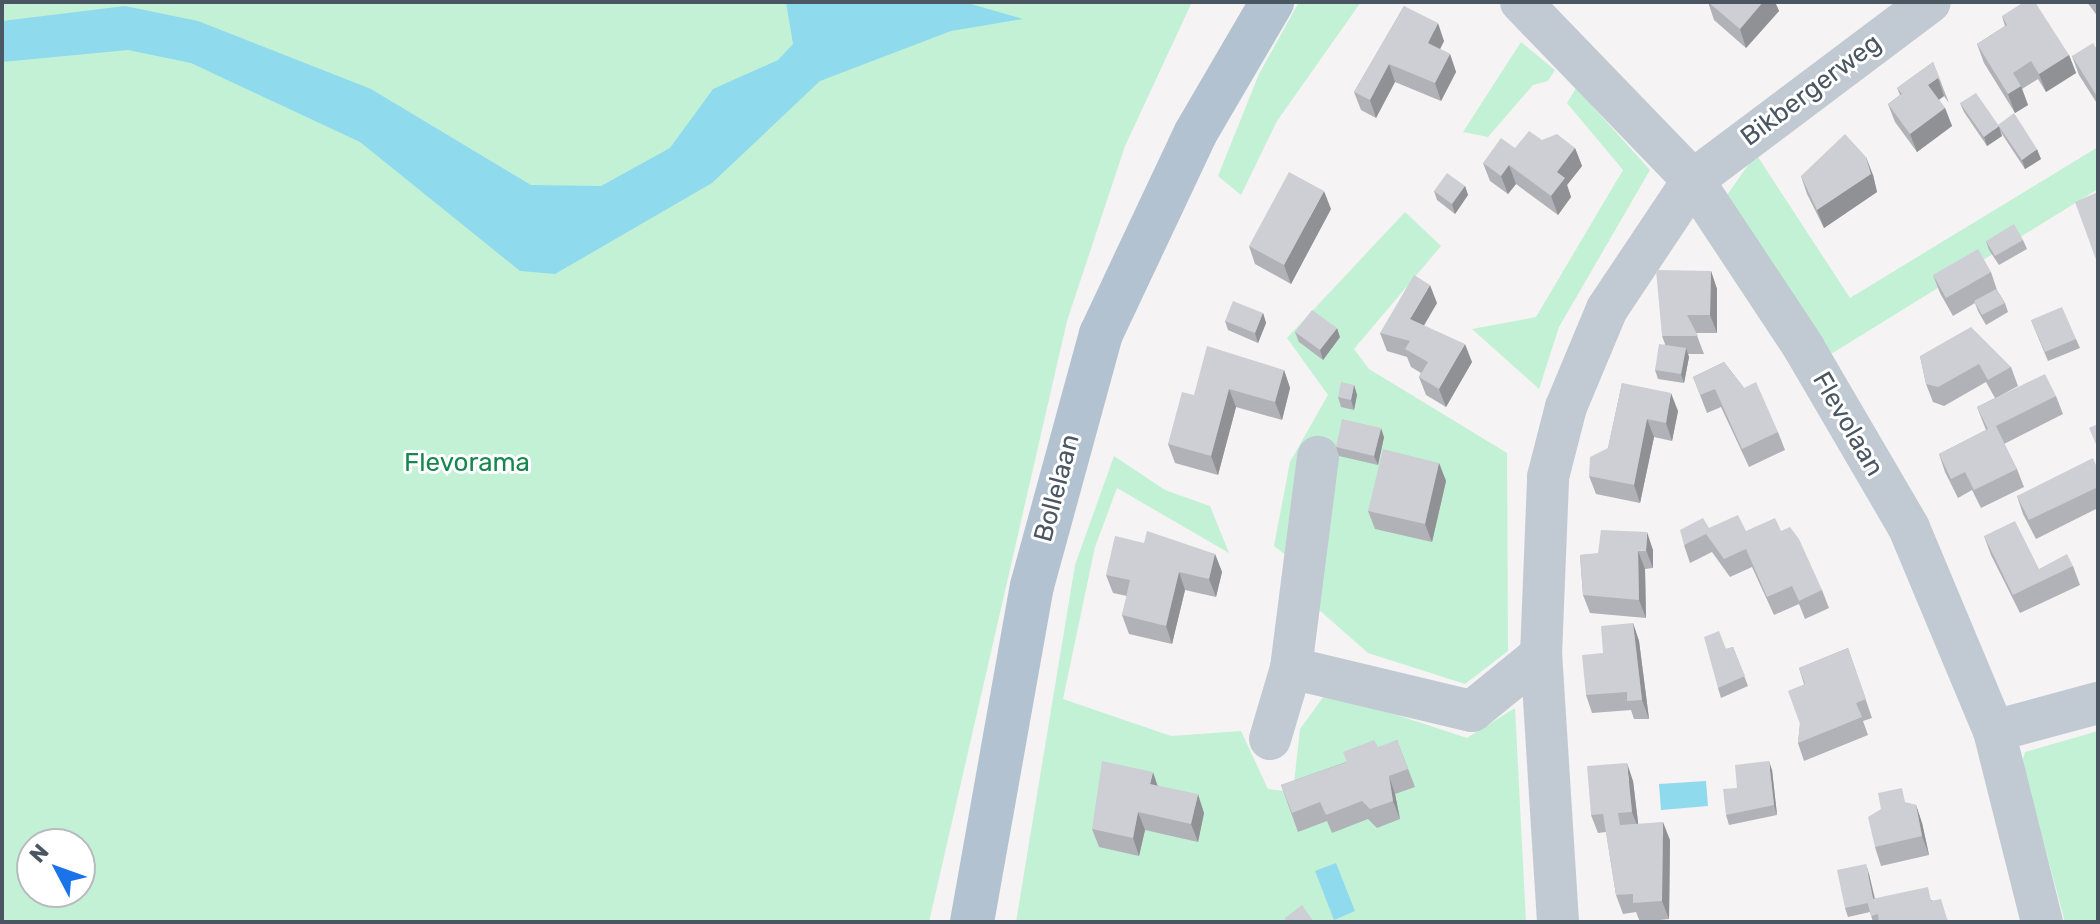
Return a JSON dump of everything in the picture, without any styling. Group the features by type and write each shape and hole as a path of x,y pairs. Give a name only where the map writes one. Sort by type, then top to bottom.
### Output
{"main road":[{"name":"Bollelaan","path":"1224,79 1243,2"},
{"name":"Bollelaan","path":"972,922 1032,586 1092,364 1224,79 1272,2"}],"street":[{"name":"Flevolaan","path":"1521,2 1693,180 1804,348 1909,528 1994,731 2042,922"},
{"name":"Bikbergerweg","path":"1558,922 1541,655 1548,477 1566,407 1607,309 1693,180 1930,2"},
{"path":"1270,739 1291,668 1318,457"},
{"path":"1291,668 1472,711 1541,655"},
{"path":"1994,731 2098,703"}],"green space":[{"name":"Flevorama","path":"2,2 1192,2 1125,146 1067,321 929,922 2,922"},
{"path":"1299,2 1361,2 1277,121 1241,195 1218,176 1259,74"},
{"path":"1521,42 1555,70 1548,81 1533,85 1488,137 1463,132"},
{"path":"1576,88 1650,170 1559,327 1539,389 1472,329 1536,317 1623,170 1567,103"},
{"path":"2098,147 2098,189 1831,354 1727,195 1756,154 1850,298"},
{"path":"1405,212 1441,246 1354,349 1369,369 1507,453 1508,651 1465,684 1368,653 1309,601 1296,563 1274,546 1290,462 1328,395 1287,338"},
{"path":"1114,456 1165,490 1210,506 1229,553 1117,488 1095,547 1063,699 1171,736 1241,731 1268,789 1293,792 1300,729 1327,692 1467,738 1515,708 1526,922 1016,922 1075,565"},
{"path":"2098,731 2098,922 2065,922 2022,762 2025,752"}],"water":[{"path":"786,2 964,2 1023,19 951,31 820,81 712,183 555,274 520,271 360,142 191,63 128,50 2,62 2,21 125,6 198,21 371,89 531,185 601,186 670,148 713,89 778,60 793,44"},
{"path":"1706,781 1708,806 1661,810 1659,784"},
{"path":"1336,863 1355,911 1334,920 1315,871"}],"building":[{"path":"1708,2 1763,2 1740,29"},
{"path":"2024,2 2035,2 2069,55 2039,74 2031,61 2013,73 2021,86 2008,94 1977,44 2007,25 2002,16"},
{"path":"1404,6 1438,23 1428,43 1450,54 1435,83 1389,64 1370,100 1354,92"},
{"path":"2093,43 2098,51 2098,98 2072,56"},
{"path":"1933,62 1942,84 1938,78 1928,85 1945,108 1910,134 1888,104 1902,94 1897,88"},
{"path":"1976,93 1999,126 1984,137 1960,103"},
{"path":"2014,113 2037,149 2022,160 1998,125"},
{"path":"1529,131 1542,140 1557,134 1575,148 1557,172 1565,178 1551,196 1509,165 1501,176 1483,163 1501,138 1515,148"},
{"path":"1845,134 1866,157 1871,174 1817,210 1801,176"},
{"path":"1289,172 1324,191 1284,265 1249,246"},
{"path":"1447,173 1465,186 1452,204 1434,191"},
{"path":"2098,192 2098,265 2075,202"},
{"path":"2014,224 2023,240 1995,256 1986,241"},
{"path":"1978,249 1991,272 1946,298 1933,275"},
{"path":"1656,270 1711,271 1710,315 1687,315 1698,336 1662,336"},
{"path":"1414,275 1430,285 1410,319 1465,344 1439,389 1419,377 1428,362 1405,349 1410,341 1380,333"},
{"path":"1996,289 2005,303 1982,315 1974,301"},
{"path":"1233,301 1263,313 1255,333 1225,321"},
{"path":"2062,307 2076,339 2045,352 2031,320"},
{"path":"1312,310 1337,328 1320,350 1295,332"},
{"path":"1971,327 2011,367 1988,380 1979,364 1938,387 1926,384 1920,356"},
{"path":"1659,344 1686,348 1681,374 1655,370"},
{"path":"1207,346 1284,370 1275,402 1229,389 1211,456 1168,444 1182,392 1194,395"},
{"path":"1724,362 1744,388 1756,382 1778,432 1742,449 1715,389 1700,395 1693,377"},
{"path":"2045,374 2056,396 1996,426 2017,469 1974,490 1965,472 1951,479 1939,454 1988,429 1977,407"},
{"path":"1341,382 1354,385 1351,400 1338,397"},
{"path":"1622,383 1671,393 1666,423 1647,419 1634,485 1589,476 1590,457 1608,448"},
{"path":"1342,419 1381,428 1374,456 1336,447"},
{"path":"2098,424 2098,449 2089,428"},
{"path":"1383,449 1439,463 1425,524 1368,511"},
{"path":"2093,458 2098,470 2098,487 2029,520 2017,496"},
{"path":"1738,515 1746,531 1775,518 1781,531 1790,527 1799,539 1822,590 1799,601 1792,586 1767,597 1746,549 1724,559 1706,534 1684,545 1680,530 1703,518 1709,528"},
{"path":"2015,521 2039,569 2067,554 2073,566 2013,595 1984,536"},
{"path":"1601,530 1647,532 1646,550 1638,551 1639,600 1583,595 1580,555 1598,553"},
{"path":"1147,531 1215,554 1209,579 1179,572 1166,626 1122,615 1130,580 1106,575 1115,536 1144,543"},
{"path":"1633,623 1642,700 1627,701 1627,692 1586,695 1582,655 1603,653 1601,626"},
{"path":"1719,631 1726,649 1733,647 1745,676 1718,688 1704,637"},
{"path":"1848,648 1866,699 1856,703 1862,717 1798,743 1800,724 1788,691 1805,684 1799,668"},
{"path":"1374,740 1378,747 1397,740 1408,769 1389,776 1393,801 1370,809 1362,801 1326,815 1320,802 1292,813 1281,785 1347,762 1343,752"},
{"path":"1102,761 1153,772 1150,784 1198,794 1191,824 1138,812 1133,838 1092,829"},
{"path":"1769,761 1774,805 1726,815 1723,789 1737,788 1735,765"},
{"path":"1627,763 1632,812 1618,813 1620,825 1663,822 1662,901 1633,903 1633,894 1616,895 1603,814 1591,815 1587,766"},
{"path":"1902,788 1905,802 1916,805 1922,836 1875,847 1868,817 1881,809 1878,793"},
{"path":"1866,864 1873,899 1845,908 1837,870"},
{"path":"1928,887 1931,901 1941,899 1948,922 1879,922 1878,914 1871,916 1867,900"},
{"path":"1302,905 1314,922 1286,922 1285,918"}]}
